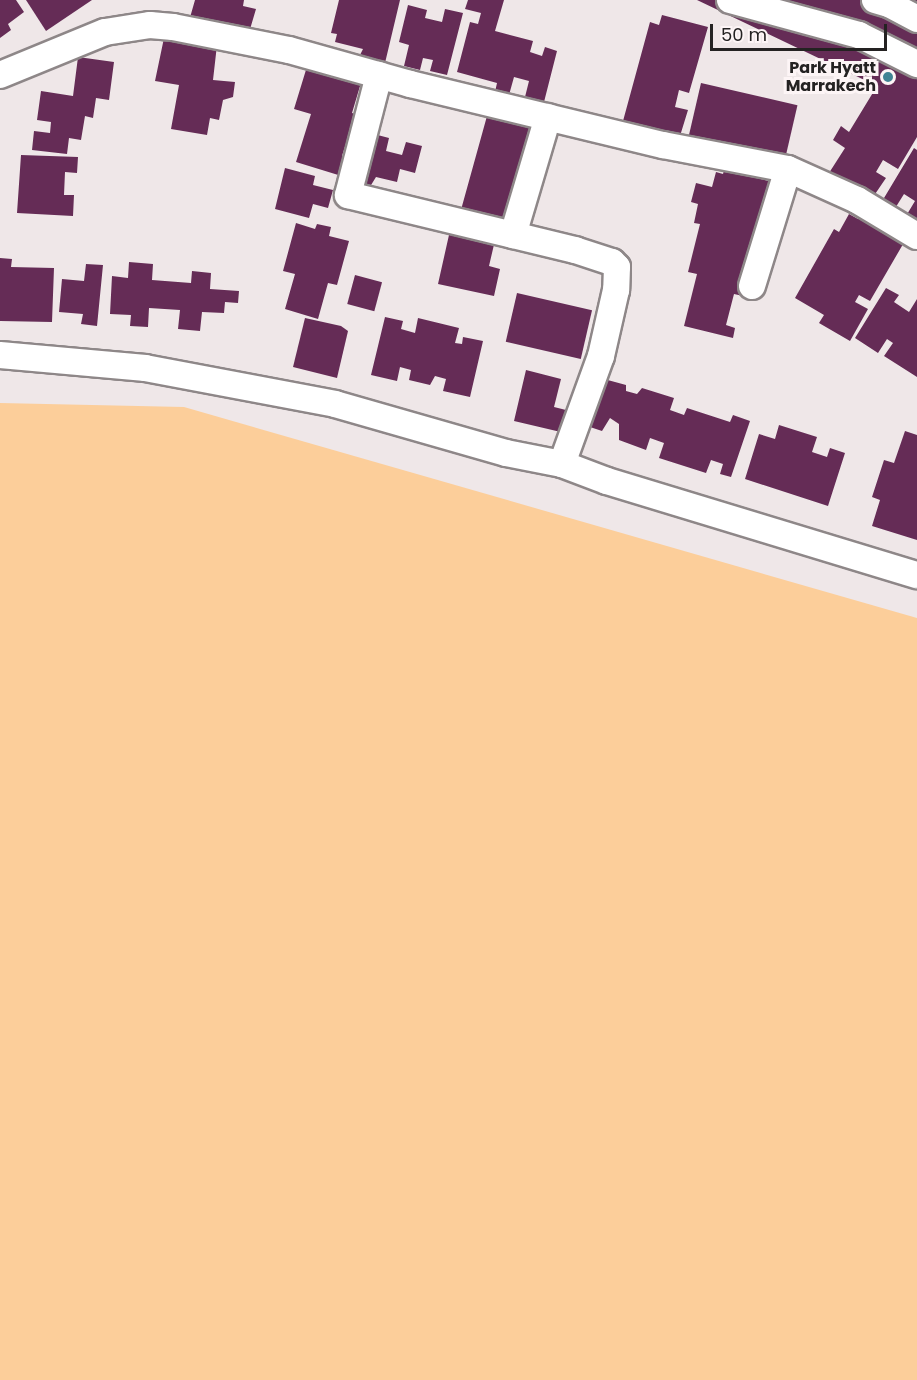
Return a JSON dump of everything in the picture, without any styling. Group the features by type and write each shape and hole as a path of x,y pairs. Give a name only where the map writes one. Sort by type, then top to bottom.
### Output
{"street":[{"path":"730,0 859,35 917,64"},
{"path":"875,0 889,4 917,19"},
{"path":"0,75 105,32 150,25 173,27 289,50 379,75 663,146 788,169 857,200 917,236"},
{"path":"379,75 348,195 576,250 612,262 617,267 616,290 601,356 562,464"},
{"path":"513,235 548,117"},
{"path":"752,286 788,169"},
{"path":"0,355 145,368 335,404 506,453 562,464 607,481 917,575"}],"shaded area":[{"path":"0,403 184,407 917,618 917,1380 0,1380"}],"building":[{"path":"0,0 16,0 24,12 8,24 11,30 0,38"},
{"path":"26,0 92,0 46,31"},
{"path":"195,0 244,0 243,6 256,9 248,36 189,21"},
{"path":"339,0 400,0 385,63 359,57 363,49 335,42 337,34 331,33"},
{"path":"468,0 504,0 495,31 533,41 530,52 542,56 545,47 557,51 544,102 525,97 529,81 514,77 509,95 495,92 497,83 457,72 470,22 478,24 481,13 465,9"},
{"path":"697,0 917,0 917,137 898,169 883,160 876,172 886,178 871,200 829,173 845,148 833,140 841,126 849,132 877,86"},
{"path":"408,5 427,10 425,18 442,22 445,9 463,13 447,75 430,71 433,60 423,58 420,70 404,66 409,45 399,42"},
{"path":"662,15 708,27 689,93 679,90 675,107 688,110 680,136 623,121 650,22 659,25"},
{"path":"164,38 217,45 213,80 235,82 233,97 223,100 219,120 210,118 207,135 171,129 179,85 155,81"},
{"path":"78,57 114,62 109,100 96,98 93,118 85,116 81,140 69,138 67,154 32,150 34,131 50,133 51,122 37,120 41,91 73,96"},
{"path":"309,60 363,76 352,113 366,117 362,132 351,128 342,156 353,160 348,178 296,162 311,114 294,109"},
{"path":"701,83 797,105 784,162 688,140"},
{"path":"499,109 543,121 511,231 459,217 487,116 496,119"},
{"path":"370,133 389,138 386,151 402,155 406,142 422,146 415,173 400,169 397,182 376,177 368,190 355,187"},
{"path":"914,148 917,150 917,223 906,216 915,201 904,194 894,210 881,203"},
{"path":"21,155 78,157 77,173 65,172 64,195 74,195 73,216 17,213"},
{"path":"726,163 758,171 757,178 772,182 743,296 734,294 726,325 735,328 733,338 684,326 697,274 688,272 700,224 694,223 698,204 691,202 696,183 712,187 716,172 723,174"},
{"path":"285,168 315,176 313,185 333,190 328,208 313,204 309,218 275,209"},
{"path":"863,209 906,239 870,301 859,295 855,302 868,309 850,341 819,323 824,315 795,298 834,229 839,232 849,214 858,219"},
{"path":"296,223 315,229 317,224 331,227 329,236 349,241 337,285 328,283 318,319 285,309 295,274 283,271"},
{"path":"451,226 496,236 489,266 500,269 494,296 438,284"},
{"path":"0,258 12,259 11,267 54,268 52,322 0,321"},
{"path":"129,262 153,264 152,280 191,283 192,271 211,273 210,289 239,291 238,303 225,302 224,313 202,312 200,331 178,329 180,310 149,308 148,327 130,326 131,315 110,314 112,276 128,278"},
{"path":"86,264 103,265 97,326 81,324 83,314 59,312 62,279 84,281"},
{"path":"355,275 382,282 374,311 347,304"},
{"path":"886,288 899,295 894,302 909,312 917,299 917,377 884,356 893,343 887,339 878,353 855,338"},
{"path":"517,293 592,310 581,359 506,342"},
{"path":"385,317 403,321 401,329 415,333 418,318 459,328 455,343 462,344 463,337 483,341 470,397 443,391 446,379 435,376 430,385 409,380 411,370 400,367 397,381 371,375"},
{"path":"305,318 341,326 348,331 337,378 293,367"},
{"path":"526,370 561,379 554,407 570,411 565,433 514,421"},
{"path":"604,379 626,385 626,391 637,394 642,388 674,398 670,410 684,415 687,408 730,422 733,415 750,421 731,477 720,474 723,464 711,460 706,473 659,458 664,443 650,438 646,450 619,440 619,424 610,418 602,431 590,427"},
{"path":"779,425 817,437 812,452 827,457 830,448 845,453 828,506 745,479 759,434 775,439"},
{"path":"905,431 917,435 917,540 872,526 880,500 872,497 884,460 894,463"}],"place":[{"name":"Park Hyatt Marrakech","path":"888,77"}]}
